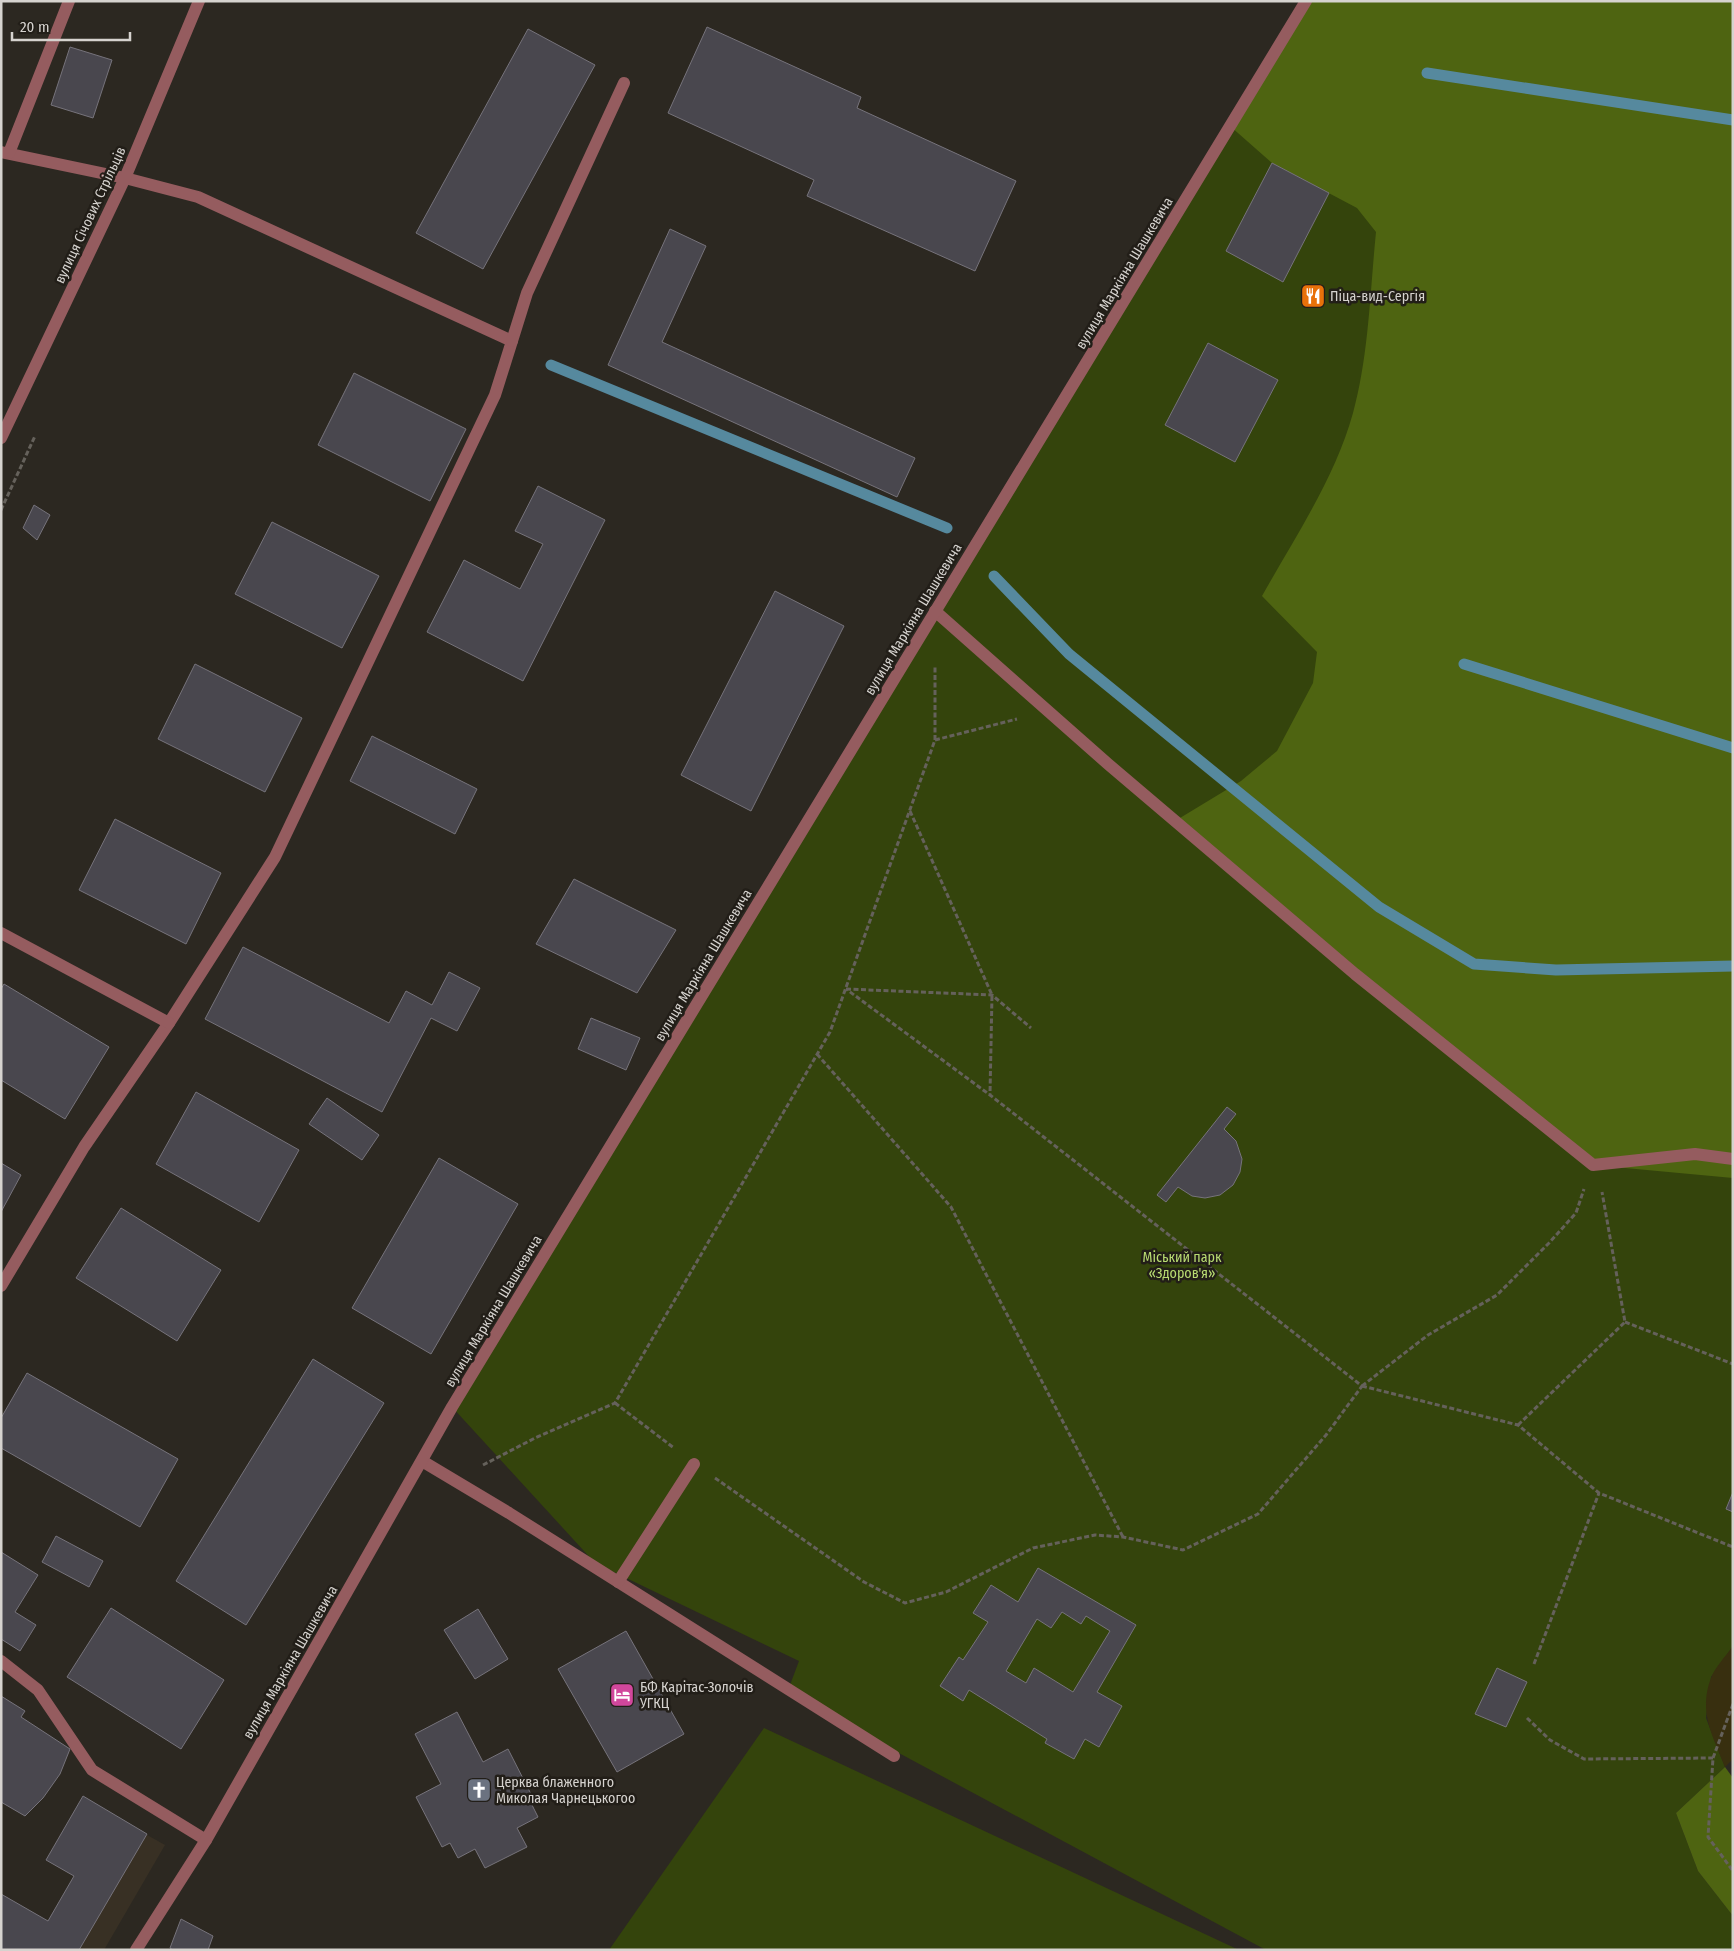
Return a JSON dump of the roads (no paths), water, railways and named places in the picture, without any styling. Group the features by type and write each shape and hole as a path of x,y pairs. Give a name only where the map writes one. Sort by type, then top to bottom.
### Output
{"street":[{"path":"69,1 5,152 125,178 198,197 512,341"},
{"name":"вулиця Січових Стрільців","path":"1,438 125,178 199,1"},
{"name":"вулиця Маркіяна Шашкевича","path":"136,1950 206,1840 422,1461 1306,1"},
{"path":"1,1286 84,1147 169,1023 275,858 495,395 527,293 624,82"},
{"path":"935,611 1355,974 1593,1165 1695,1154 1733,1159"},
{"path":"1,933 169,1023"},
{"path":"422,1461 894,1756"},
{"path":"618,1582 694,1464"},
{"path":"1,1661 38,1690 92,1770 206,1840"}],"waterway":[{"path":"1427,73 1733,120"},
{"path":"551,365 947,528"},
{"path":"994,576 1069,654 1379,907 1474,964 1556,970 1733,966"},
{"path":"1464,664 1733,748"}],"place":[{"name":"Піца-вид-Сергія","path":"1313,296"},
{"name":"БФ Карітас-Золочів УГКЦ","path":"622,1695"},
{"name":"Церква блаженного Миколая Чарнецькогоо","path":"479,1790"}],"park label":[{"name":"Міський парк «Здоров'я»","path":"1182,1266"}]}
